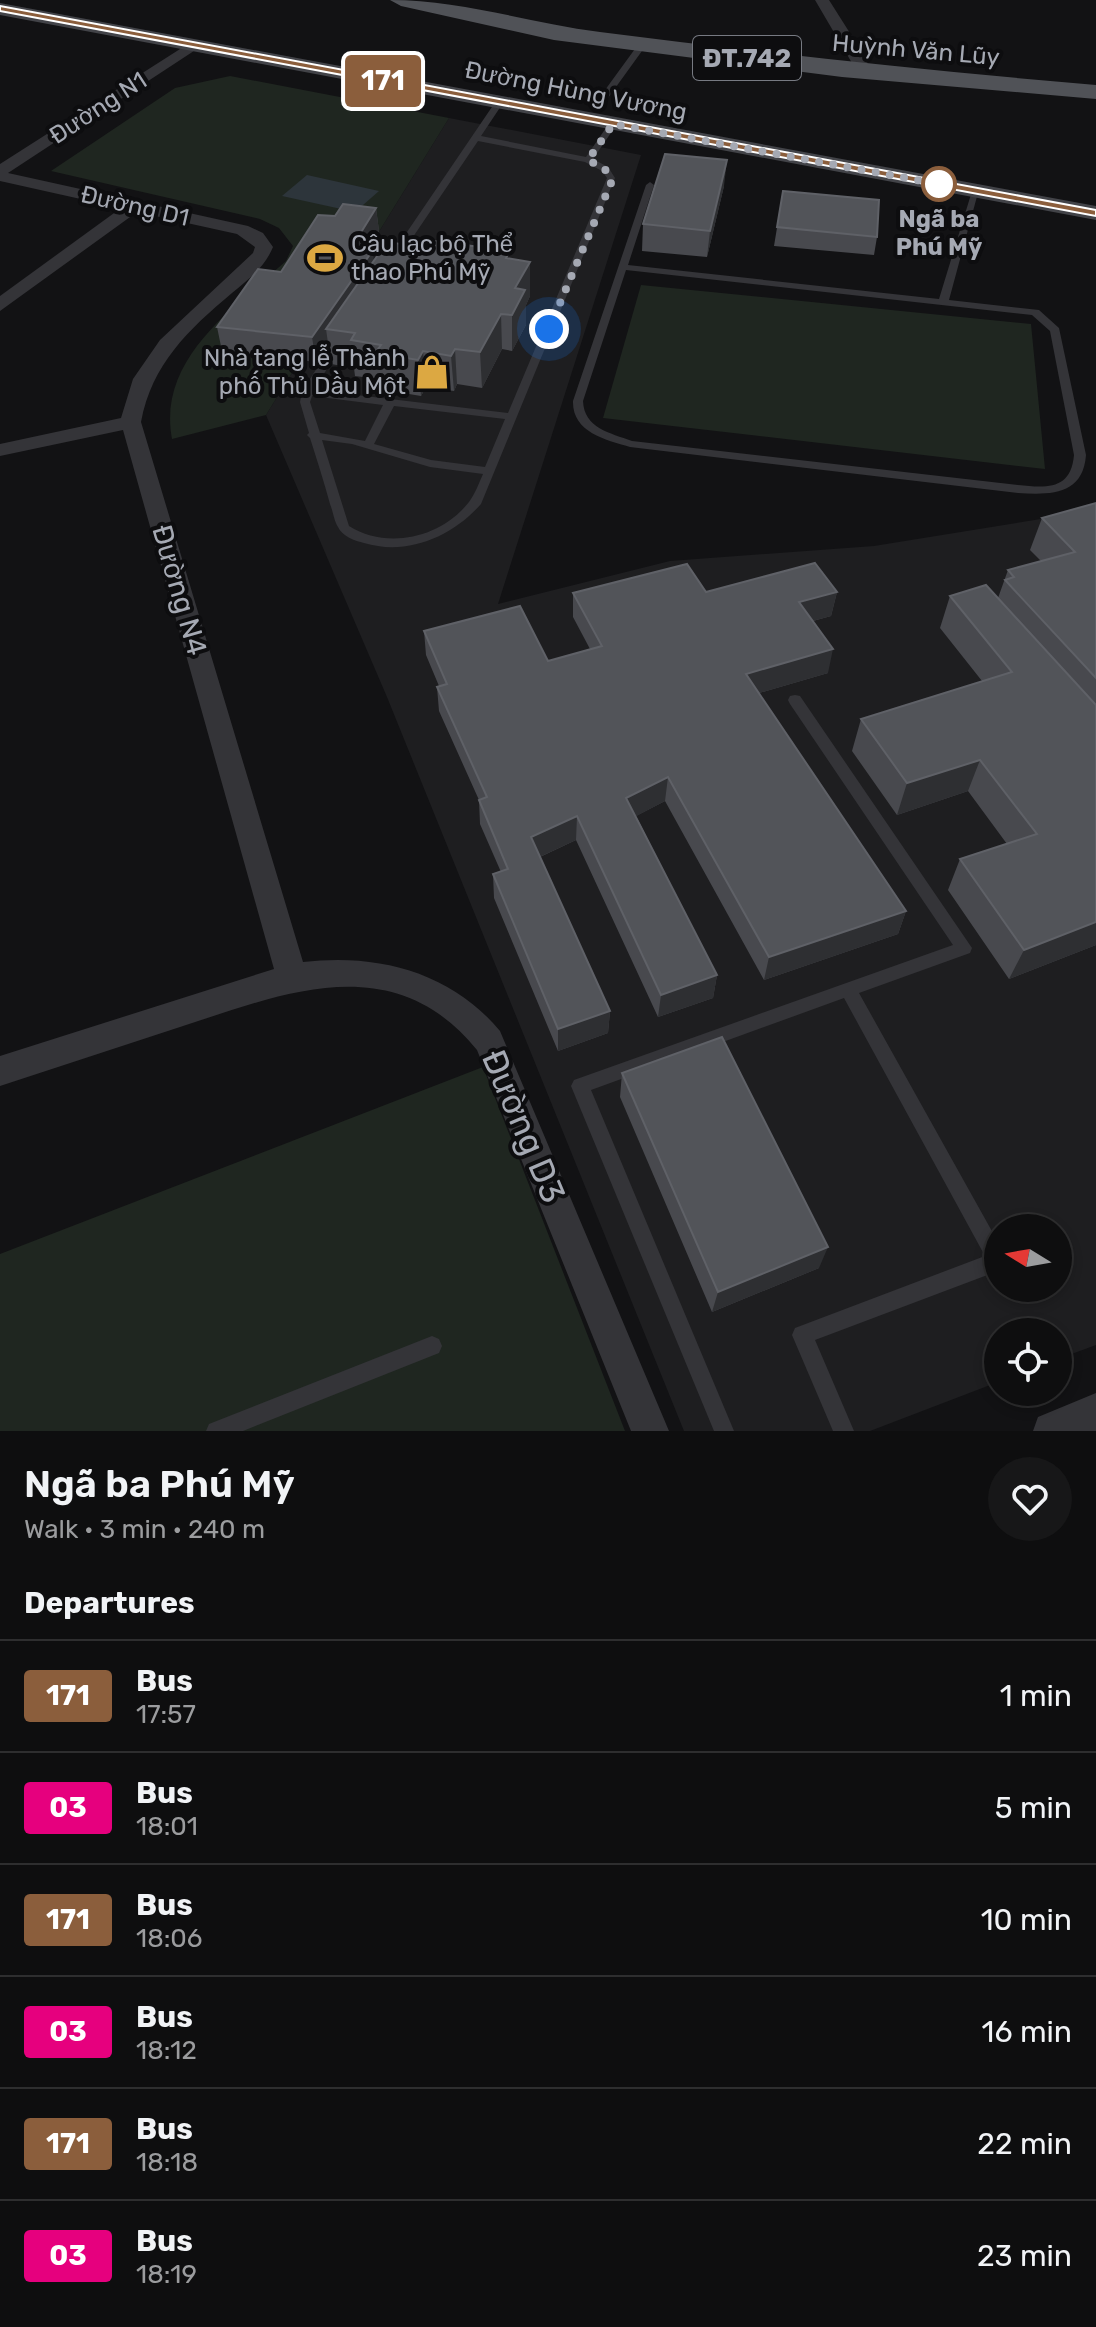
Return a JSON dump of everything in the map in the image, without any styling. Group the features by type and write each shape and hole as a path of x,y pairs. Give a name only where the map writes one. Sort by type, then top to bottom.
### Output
{"main road":[{"path":"0,8 15,0"},
{"name":"Đường Hùng Vương","path":"34,0 600,103 619,116 1096,213"},
{"name":"Huỳnh Văn Lũy","path":"401,0 554,33 1096,92"},
{"name":"Huỳnh Văn Lũy","path":"442,0 666,38 862,66 1096,79"},
{"name":"Đường Hùng Vương","path":"0,8 499,103 619,116 1096,190"}],"street":[{"path":"822,0 862,66"},
{"name":"Đường N1","path":"67,108 174,41"},
{"name":"Đường N1","path":"0,173 196,45"},
{"name":"Đường D1","path":"0,173 242,230 257,237 264,247"},
{"path":"0,305 134,206"},
{"name":"Đường N4","path":"264,247 250,268 164,346 140,381 133,400 131,422 292,977"},
{"path":"0,450 131,422"},
{"name":"Đường D3","path":"0,1071 292,977 349,971 403,981 449,1003 480,1028 499,1062 650,1431"},
{"path":"1052,1431 1096,1412"}],"lane":[{"path":"600,103 643,44"},
{"path":"387,269 499,103"},
{"path":"588,160 619,116"},
{"path":"343,334 307,392 306,411 344,528 370,541 412,540 447,529 470,511 489,471 611,183 605,169 588,160 476,138"},
{"path":"622,267 1024,309 1043,317 1055,330 1080,455 1079,473 1075,480 1056,489 1018,489 630,444 602,436 583,422 578,413 578,401 622,267 650,185"},
{"path":"944,300 976,191"},
{"path":"307,392 513,417"},
{"path":"368,445 390,402"},
{"path":"313,435 368,445 430,463 489,471"},
{"path":"724,1431 580,1086 964,948 795,700"},
{"path":"844,1431 802,1335 998,1261 848,989"},
{"path":"216,1431 432,1346"}],"shaded area":[{"name":"Câu lạc bộ Thể thao Phú Mỹ","path":"230,76 449,118 266,415 172,439 170,410 176,384 188,360 223,317 286,261 293,246 279,228 260,219 51,171 175,88"},
{"path":"449,118 641,155 498,604 670,561 874,546 1096,510 1096,1345 1072,1354 1072,1318 984,1318 984,1387 870,1431 684,1431 387,697 266,415"},
{"path":"307,175 379,191 355,212 282,196"},
{"path":"641,285 1031,324 1045,469 603,418"},
{"path":"483,1067 625,1431 0,1431 0,1254"}],"building":[{"path":"665,154 727,160 710,231 643,224"},
{"path":"783,191 879,200 877,237 777,227"},
{"path":"343,204 376,208 352,247 373,250 312,337 217,327 258,269 281,272 318,215 335,216"},
{"path":"420,239 510,251 506,258 530,262 515,288 525,290 512,315 501,314 480,352 455,349 451,356 423,351 418,360 375,353 381,345 351,340 355,333 326,329 387,242 415,246"},
{"path":"1096,503 1096,678 1005,580 1014,577 1008,570 1075,552 1042,518"},
{"path":"815,563 837,592 799,602 833,649 746,674 906,911 769,957 668,777 626,798 717,975 661,995 577,816 531,837 610,1011 558,1029 493,874 508,869 479,800 487,797 437,687 447,684 424,631 520,606 548,661 602,646 573,593 687,564 706,592"},
{"path":"986,585 1096,705 1096,922 1024,950 960,859 1037,834 980,760 907,783 861,719 1012,672 950,596"},
{"path":"722,1037 828,1247 718,1292 622,1073"}],"bus line":[{"name":"171","path":"0,9 1096,213"}],"place":[{"name":"Ngã ba Phú Mỹ","path":"939,184"},
{"name":"Câu lạc bộ Thể thao Phú Mỹ","path":"325,258"},
{"name":"Nhà tang lễ Thành phố Thủ Dầu Một","path":"432,372"}],"route":[{"path":"549,329 611,183 609,173 588,160 613,124 939,184"}]}
